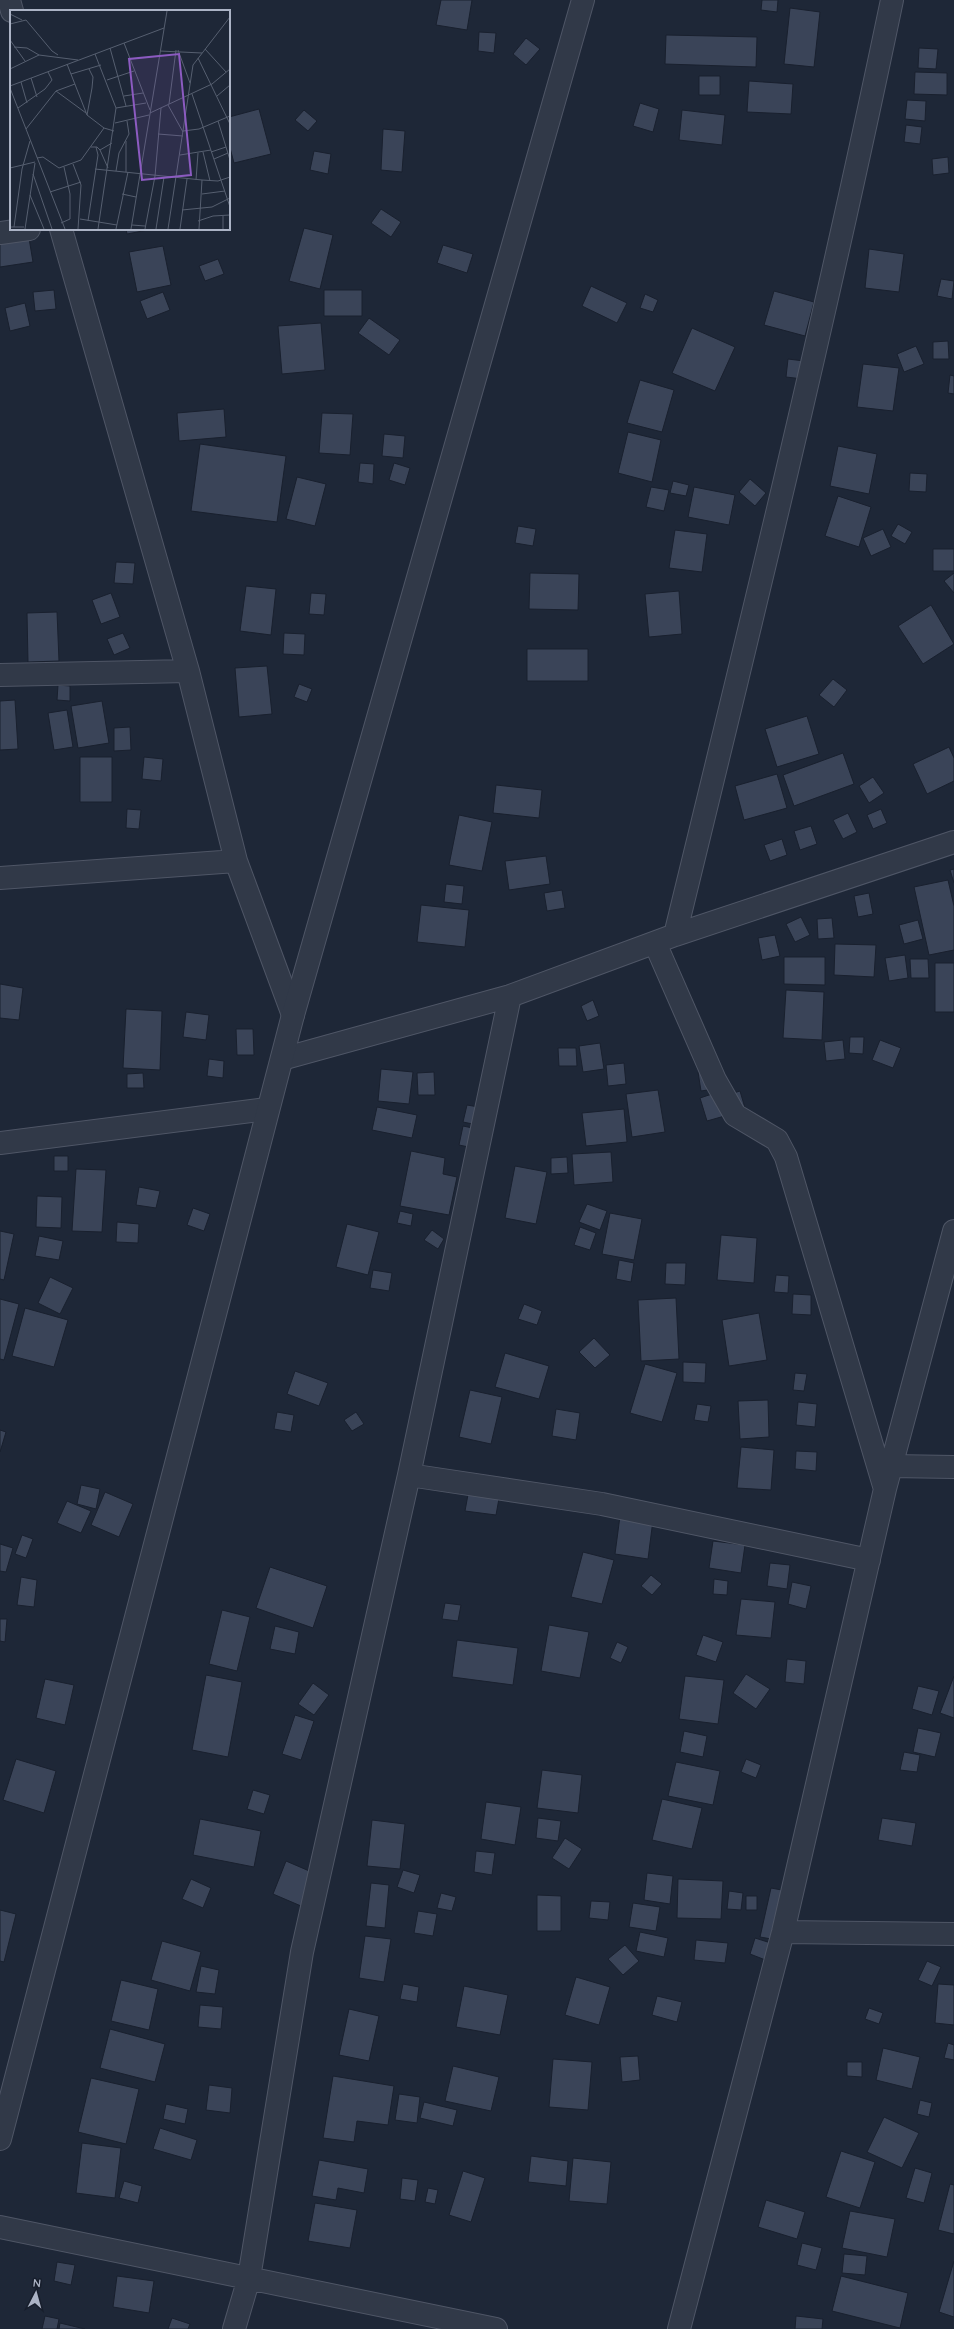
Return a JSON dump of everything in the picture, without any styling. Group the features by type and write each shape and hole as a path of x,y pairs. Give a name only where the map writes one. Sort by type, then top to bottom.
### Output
{"street":[{"path":"9,0 12,10"},
{"path":"0,2139 267,1110 583,0"},
{"path":"885,1489 786,1156 777,1140 735,1114 715,1080 665,939 783,493 869,110 892,0"},
{"path":"0,233 22,230"},
{"path":"61,230 188,670 236,861 293,1015"},
{"path":"0,675 188,670"},
{"path":"282,1059 510,996 665,939 954,842"},
{"path":"0,878 236,861"},
{"path":"234,2329 249,2278 302,1952 409,1475 510,996"},
{"path":"0,1143 267,1110"},
{"path":"679,2329 783,1932 885,1489 954,1230"},
{"path":"891,1466 954,1467"},
{"path":"409,1475 602,1504 869,1560"},
{"path":"783,1932 954,1934"},
{"path":"0,2227 249,2278 434,2323 496,2329"}],"building":[{"path":"441,0 472,0 467,30 436,25"},
{"path":"762,0 778,0 777,12 761,10"},
{"path":"790,8 820,12 814,67 784,64"},
{"path":"479,32 496,33 494,53 478,51"},
{"path":"666,35 757,37 756,67 665,64"},
{"path":"526,38 540,49 526,65 513,54"},
{"path":"919,48 938,49 936,69 918,68"},
{"path":"915,72 947,73 947,95 914,94"},
{"path":"699,76 720,76 720,95 699,95"},
{"path":"749,81 793,84 791,114 747,112"},
{"path":"907,100 926,101 925,121 905,119"},
{"path":"640,103 659,109 653,132 633,126"},
{"path":"259,109 271,154 234,163 230,148 230,117"},
{"path":"304,110 317,121 308,131 295,120"},
{"path":"682,110 725,115 722,145 679,140"},
{"path":"906,125 922,127 920,144 904,142"},
{"path":"383,129 405,131 402,172 381,170"},
{"path":"314,151 331,154 328,174 310,170"},
{"path":"948,157 949,173 933,175 932,159"},
{"path":"381,209 401,222 391,237 371,223"},
{"path":"304,228 333,235 320,289 289,281"},
{"path":"126,230 148,230 127,234"},
{"path":"28,232 33,262 0,267 0,237"},
{"path":"443,245 473,254 467,273 437,263"},
{"path":"163,246 171,285 137,292 129,252"},
{"path":"869,249 904,254 899,292 865,288"},
{"path":"218,259 224,274 205,281 199,266"},
{"path":"941,279 954,281 952,299 937,296"},
{"path":"591,286 627,303 617,323 582,306"},
{"path":"54,290 56,309 35,311 33,292"},
{"path":"324,290 362,290 362,316 324,316"},
{"path":"774,291 814,302 805,336 764,325"},
{"path":"163,292 170,310 147,319 140,301"},
{"path":"645,294 658,300 653,312 640,308"},
{"path":"25,303 30,326 10,331 5,308"},
{"path":"369,318 400,340 389,355 358,333"},
{"path":"321,323 325,370 282,374 278,326"},
{"path":"692,328 735,347 715,391 672,373"},
{"path":"948,341 949,359 933,359 933,342"},
{"path":"916,346 924,364 904,372 897,354"},
{"path":"788,359 804,361 803,379 786,377"},
{"path":"863,364 899,368 893,411 857,407"},
{"path":"950,375 954,376 954,394 948,393"},
{"path":"640,380 674,390 662,432 627,423"},
{"path":"224,409 226,437 179,441 177,413"},
{"path":"322,413 353,414 350,455 319,453"},
{"path":"628,432 661,440 652,482 618,473"},
{"path":"384,434 405,436 403,458 382,456"},
{"path":"200,444 286,456 277,522 191,511"},
{"path":"838,446 877,454 869,494 830,486"},
{"path":"360,463 374,464 373,484 358,482"},
{"path":"394,463 410,468 405,485 389,480"},
{"path":"910,473 927,474 926,492 909,491"},
{"path":"297,477 326,484 315,526 286,519"},
{"path":"750,479 766,493 755,506 739,492"},
{"path":"673,481 689,485 686,496 670,493"},
{"path":"651,487 669,490 664,511 646,507"},
{"path":"694,487 735,495 729,525 688,517"},
{"path":"838,496 871,507 859,547 825,536"},
{"path":"898,524 912,532 905,544 891,536"},
{"path":"518,526 536,529 533,546 515,543"},
{"path":"883,529 891,547 871,556 863,538"},
{"path":"675,530 707,534 702,572 669,568"},
{"path":"933,549 954,549 954,571 933,571"},
{"path":"116,562 135,563 133,584 114,583"},
{"path":"530,573 579,574 578,610 529,609"},
{"path":"954,573 954,593 944,581"},
{"path":"246,586 276,589 271,635 240,631"},
{"path":"679,591 682,634 649,637 645,594"},
{"path":"111,593 120,617 101,624 92,600"},
{"path":"311,593 326,594 324,615 309,614"},
{"path":"931,605 954,644 923,664 898,626"},
{"path":"57,612 59,661 28,662 27,613"},
{"path":"123,633 130,648 114,655 107,639"},
{"path":"284,633 305,634 304,655 283,654"},
{"path":"527,649 588,649 588,681 527,681"},
{"path":"267,666 272,714 239,717 235,668"},
{"path":"833,679 847,690 834,707 819,695"},
{"path":"299,684 312,689 307,702 294,697"},
{"path":"58,685 70,686 70,701 57,700"},
{"path":"15,700 18,749 0,750 0,701"},
{"path":"102,701 109,743 78,748 71,706"},
{"path":"67,710 73,747 54,750 48,713"},
{"path":"807,716 819,754 777,767 765,729"},
{"path":"130,727 131,750 114,751 114,728"},
{"path":"949,747 954,758 954,781 927,794 913,764"},
{"path":"843,753 854,784 794,806 783,775"},
{"path":"80,757 112,757 112,802 80,802"},
{"path":"144,757 163,759 161,781 142,779"},
{"path":"777,774 787,808 744,820 735,786"},
{"path":"873,777 884,793 869,803 859,786"},
{"path":"496,785 542,790 539,818 493,813"},
{"path":"127,809 141,810 139,829 126,828"},
{"path":"881,809 887,823 873,829 867,815"},
{"path":"848,813 857,832 843,839 833,820"},
{"path":"459,815 492,822 482,871 449,865"},
{"path":"811,826 817,844 800,850 794,831"},
{"path":"782,839 787,855 770,861 764,845"},
{"path":"546,856 550,884 509,890 505,861"},
{"path":"954,869 954,883 950,870"},
{"path":"948,880 954,906 954,950 929,955 914,887"},
{"path":"446,884 464,886 462,904 444,902"},
{"path":"562,890 565,908 547,911 544,893"},
{"path":"869,893 873,914 858,917 854,896"},
{"path":"421,905 469,910 465,947 417,942"},
{"path":"801,917 810,935 795,942 786,924"},
{"path":"832,918 834,938 818,939 817,919"},
{"path":"918,920 923,939 904,944 899,925"},
{"path":"775,935 780,956 762,960 758,938"},
{"path":"835,944 876,945 874,977 834,975"},
{"path":"905,955 908,978 889,981 885,958"},
{"path":"784,957 825,957 825,985 784,984"},
{"path":"910,959 928,959 929,978 911,978"},
{"path":"935,963 954,963 954,1012 935,1012"},
{"path":"0,984 23,988 19,1020 0,1018"},
{"path":"786,990 824,992 822,1040 783,1038"},
{"path":"593,1000 599,1016 587,1021 581,1006"},
{"path":"126,1009 162,1011 160,1070 123,1068"},
{"path":"186,1012 209,1015 206,1040 183,1037"},
{"path":"236,1029 253,1029 254,1055 237,1055"},
{"path":"850,1037 864,1037 863,1054 849,1053"},
{"path":"843,1040 845,1059 826,1061 824,1042"},
{"path":"880,1040 901,1048 893,1068 872,1060"},
{"path":"600,1043 604,1069 583,1072 579,1046"},
{"path":"558,1048 576,1048 577,1066 559,1066"},
{"path":"209,1059 224,1061 223,1078 207,1076"},
{"path":"624,1063 626,1084 608,1086 606,1065"},
{"path":"381,1069 413,1072 409,1104 378,1101"},
{"path":"712,1070 714,1089 701,1091 698,1072"},
{"path":"434,1072 435,1095 418,1095 417,1073"},
{"path":"143,1073 144,1088 127,1088 127,1074"},
{"path":"658,1090 665,1132 632,1137 626,1094"},
{"path":"721,1091 728,1115 707,1121 700,1098"},
{"path":"740,1091 745,1108 732,1112 727,1095"},
{"path":"467,1105 496,1110 492,1128 463,1122"},
{"path":"377,1107 417,1115 412,1138 372,1130"},
{"path":"624,1109 627,1142 586,1146 582,1113"},
{"path":"463,1126 487,1131 483,1150 459,1145"},
{"path":"411,1151 445,1158 443,1174 457,1177 449,1215 400,1206"},
{"path":"611,1152 613,1182 574,1185 572,1154"},
{"path":"54,1156 68,1156 68,1171 54,1171"},
{"path":"567,1157 568,1173 551,1174 551,1158"},
{"path":"515,1166 547,1172 536,1224 505,1218"},
{"path":"76,1169 106,1170 102,1232 72,1231"},
{"path":"139,1187 160,1191 156,1208 136,1205"},
{"path":"37,1196 62,1197 61,1228 36,1227"},
{"path":"587,1204 607,1211 600,1230 579,1222"},
{"path":"193,1208 210,1214 204,1231 187,1225"},
{"path":"400,1211 413,1214 411,1226 397,1223"},
{"path":"610,1213 642,1219 634,1260 602,1254"},
{"path":"117,1222 139,1224 138,1243 116,1242"},
{"path":"347,1224 379,1232 368,1275 336,1267"},
{"path":"580,1227 596,1233 590,1250 574,1245"},
{"path":"432,1230 444,1239 438,1249 424,1240"},
{"path":"0,1231 14,1234 4,1280 0,1279"},
{"path":"721,1235 757,1238 754,1283 717,1280"},
{"path":"39,1236 63,1241 59,1260 35,1256"},
{"path":"619,1260 634,1263 631,1282 616,1279"},
{"path":"666,1263 686,1263 685,1285 665,1284"},
{"path":"373,1270 392,1273 389,1291 370,1288"},
{"path":"776,1275 789,1276 788,1293 774,1292"},
{"path":"50,1277 73,1288 60,1314 38,1303"},
{"path":"793,1294 811,1295 811,1315 792,1314"},
{"path":"676,1298 679,1359 641,1361 638,1300"},
{"path":"0,1299 19,1304 4,1360 0,1359"},
{"path":"524,1304 542,1311 537,1325 518,1319"},
{"path":"25,1308 68,1320 54,1367 12,1356"},
{"path":"759,1313 767,1360 729,1366 722,1320"},
{"path":"594,1338 610,1355 595,1368 579,1352"},
{"path":"505,1353 549,1366 539,1399 495,1387"},
{"path":"683,1362 706,1363 705,1383 683,1382"},
{"path":"645,1364 677,1373 662,1422 630,1413"},
{"path":"295,1371 328,1383 319,1406 287,1394"},
{"path":"795,1373 807,1374 804,1391 793,1390"},
{"path":"470,1390 502,1397 491,1444 459,1437"},
{"path":"768,1400 769,1437 740,1439 738,1401"},
{"path":"798,1402 817,1404 815,1427 796,1425"},
{"path":"697,1404 711,1406 708,1422 694,1420"},
{"path":"556,1409 580,1413 576,1440 552,1436"},
{"path":"277,1412 294,1415 291,1432 274,1429"},
{"path":"356,1412 364,1424 352,1431 344,1420"},
{"path":"0,1430 6,1432 0,1452"},
{"path":"741,1447 774,1450 771,1490 737,1488"},
{"path":"796,1451 817,1452 816,1471 795,1469"},
{"path":"81,1485 100,1489 96,1509 77,1504"},
{"path":"469,1489 500,1493 496,1515 465,1511"},
{"path":"105,1492 133,1504 119,1537 91,1525"},
{"path":"67,1501 91,1511 81,1533 57,1523"},
{"path":"620,1516 653,1520 648,1559 615,1554"},
{"path":"22,1535 33,1539 26,1558 15,1554"},
{"path":"713,1541 745,1545 741,1573 709,1568"},
{"path":"0,1544 13,1548 6,1572 0,1571"},
{"path":"583,1552 614,1560 602,1604 571,1597"},
{"path":"770,1563 790,1565 787,1589 767,1586"},
{"path":"270,1567 327,1586 313,1628 256,1608"},
{"path":"651,1575 662,1584 652,1595 641,1586"},
{"path":"21,1577 37,1580 34,1607 17,1605"},
{"path":"714,1579 728,1581 727,1595 713,1594"},
{"path":"792,1582 811,1586 806,1609 788,1604"},
{"path":"741,1599 775,1602 771,1638 736,1635"},
{"path":"445,1603 461,1605 458,1621 442,1619"},
{"path":"222,1610 250,1617 237,1671 209,1664"},
{"path":"0,1619 7,1619 5,1642 0,1641"},
{"path":"549,1625 589,1632 580,1678 541,1671"},
{"path":"275,1626 299,1632 295,1654 270,1649"},
{"path":"703,1635 723,1642 716,1662 696,1655"},
{"path":"457,1640 518,1648 513,1685 452,1677"},
{"path":"617,1642 628,1647 621,1663 610,1658"},
{"path":"787,1659 806,1661 804,1684 785,1682"},
{"path":"746,1674 770,1689 756,1709 733,1693"},
{"path":"206,1675 242,1682 228,1757 192,1750"},
{"path":"685,1676 724,1680 718,1724 679,1719"},
{"path":"954,1676 954,1718 940,1713"},
{"path":"45,1679 74,1685 65,1725 36,1718"},
{"path":"313,1683 329,1695 314,1715 298,1704"},
{"path":"918,1686 939,1691 932,1715 912,1709"},
{"path":"295,1715 314,1721 301,1760 282,1754"},
{"path":"918,1728 941,1733 935,1757 913,1752"},
{"path":"684,1731 707,1736 703,1757 680,1752"},
{"path":"904,1752 920,1755 917,1772 900,1770"},
{"path":"16,1759 56,1771 44,1813 3,1800"},
{"path":"746,1759 761,1765 756,1778 741,1772"},
{"path":"676,1762 720,1771 713,1805 668,1796"},
{"path":"542,1770 582,1775 578,1813 537,1808"},
{"path":"253,1790 270,1795 264,1814 247,1809"},
{"path":"662,1799 702,1808 692,1849 652,1840"},
{"path":"486,1802 521,1807 515,1845 481,1839"},
{"path":"538,1818 561,1821 558,1841 536,1838"},
{"path":"882,1818 916,1823 912,1846 878,1840"},
{"path":"200,1819 261,1831 254,1867 193,1855"},
{"path":"372,1820 405,1824 400,1869 367,1866"},
{"path":"565,1838 582,1849 569,1869 552,1858"},
{"path":"476,1851 495,1853 492,1875 474,1872"},
{"path":"286,1861 314,1873 301,1906 273,1894"},
{"path":"403,1870 420,1875 414,1893 397,1887"},
{"path":"647,1873 673,1876 670,1904 644,1900"},
{"path":"191,1879 211,1888 203,1908 182,1899"},
{"path":"678,1879 723,1881 721,1919 677,1918"},
{"path":"371,1883 389,1885 385,1928 366,1926"},
{"path":"771,1888 787,1891 777,1940 760,1937"},
{"path":"729,1891 743,1893 741,1910 727,1909"},
{"path":"441,1893 456,1897 452,1911 437,1908"},
{"path":"537,1895 561,1896 561,1931 537,1931"},
{"path":"746,1896 757,1896 757,1910 746,1910"},
{"path":"591,1901 610,1902 608,1920 589,1918"},
{"path":"633,1903 660,1907 656,1931 629,1927"},
{"path":"0,1910 16,1914 4,1962 0,1961"},
{"path":"418,1911 437,1914 433,1936 414,1933"},
{"path":"640,1932 668,1938 664,1957 636,1951"},
{"path":"365,1936 391,1939 384,1982 359,1978"},
{"path":"755,1938 774,1944 768,1961 750,1954"},
{"path":"696,1940 728,1943 725,1963 694,1960"},
{"path":"162,1941 201,1952 190,1991 151,1980"},
{"path":"625,1945 639,1961 623,1975 608,1959"},
{"path":"927,1961 941,1967 932,1986 918,1980"},
{"path":"201,1966 219,1970 215,1994 196,1992"},
{"path":"576,1977 610,1987 599,2025 565,2015"},
{"path":"121,1980 158,1989 149,2030 111,2021"},
{"path":"403,1984 419,1987 417,2002 400,1999"},
{"path":"938,1984 954,1985 954,2025 935,2023"},
{"path":"464,1986 508,1995 500,2035 456,2027"},
{"path":"657,1996 682,2002 677,2022 652,2015"},
{"path":"200,2005 223,2007 221,2029 198,2027"},
{"path":"869,2008 883,2013 879,2024 865,2019"},
{"path":"349,2009 379,2016 369,2061 339,2055"},
{"path":"110,2029 165,2044 155,2082 100,2068"},
{"path":"948,2043 954,2045 954,2060 944,2058"},
{"path":"883,2048 920,2057 912,2089 876,2080"},
{"path":"638,2056 640,2080 622,2082 620,2057"},
{"path":"553,2059 592,2062 588,2110 549,2107"},
{"path":"847,2062 862,2062 862,2077 847,2076"},
{"path":"453,2066 499,2077 491,2111 445,2101"},
{"path":"333,2076 394,2086 388,2125 357,2121 354,2142 323,2138"},
{"path":"91,2078 139,2089 126,2144 78,2132"},
{"path":"209,2085 232,2088 230,2113 206,2110"},
{"path":"399,2094 420,2097 417,2123 395,2120"},
{"path":"920,2100 932,2103 929,2117 917,2114"},
{"path":"424,2102 457,2110 453,2126 420,2118"},
{"path":"166,2104 188,2109 185,2124 163,2119"},
{"path":"884,2117 919,2133 902,2168 867,2152"},
{"path":"160,2128 197,2140 191,2160 153,2149"},
{"path":"82,2143 121,2148 115,2198 76,2193"},
{"path":"841,2151 875,2162 860,2208 826,2197"},
{"path":"531,2156 568,2161 566,2186 528,2182"},
{"path":"573,2158 611,2162 607,2204 569,2201"},
{"path":"319,2160 368,2169 364,2193 338,2188 336,2200 312,2196"},
{"path":"915,2168 932,2173 924,2203 906,2198"},
{"path":"463,2171 485,2178 471,2222 449,2215"},
{"path":"402,2178 418,2180 415,2201 400,2199"},
{"path":"124,2181 142,2186 138,2203 119,2198"},
{"path":"950,2184 954,2185 954,2234 938,2230"},
{"path":"428,2188 438,2190 435,2204 425,2202"},
{"path":"766,2200 805,2212 797,2239 758,2227"},
{"path":"315,2203 357,2210 350,2248 308,2241"},
{"path":"850,2211 895,2219 887,2257 842,2248"},
{"path":"802,2243 822,2248 816,2270 797,2265"},
{"path":"844,2254 867,2256 865,2275 842,2273"},
{"path":"954,2261 954,2317 939,2312"},
{"path":"57,2262 75,2265 71,2285 54,2281"},
{"path":"117,2276 154,2281 149,2313 113,2307"},
{"path":"841,2276 908,2293 900,2328 832,2311"},
{"path":"45,2316 59,2319 57,2329 42,2329"},
{"path":"796,2316 823,2319 822,2329 795,2329"},
{"path":"172,2318 190,2324 188,2329 168,2329"},
{"path":"60,2323 85,2329 59,2329"}]}
